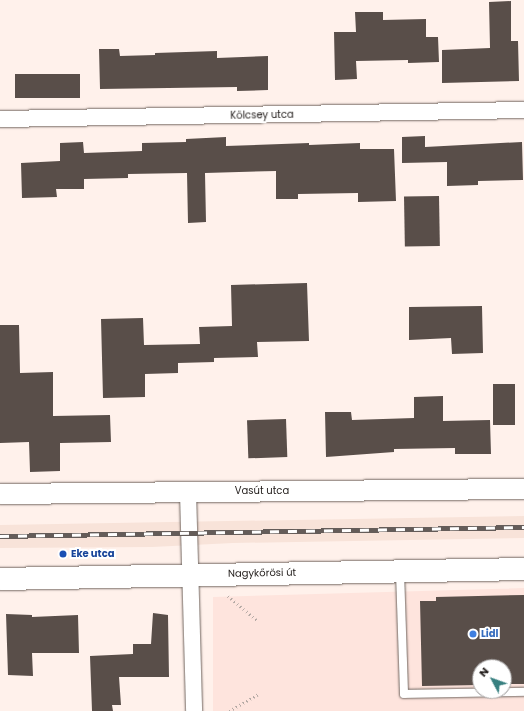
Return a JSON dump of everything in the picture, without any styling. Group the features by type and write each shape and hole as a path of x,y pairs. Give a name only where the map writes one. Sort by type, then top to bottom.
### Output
{"main road":[{"name":"Nagykőrösi út","path":"0,579 524,568"}],"street":[{"name":"Kölcsey utca","path":"0,119 524,110"},
{"name":"Vasút utca","path":"0,494 524,489"},
{"path":"188,492 189,574 194,711"}],"lane":[{"path":"400,570 404,694 524,692"}],"path":[{"path":"224,594 258,621"},
{"path":"229,711 258,694"}],"shaded area":[{"path":"524,516 524,538 233,543 152,547 0,548 0,525"},
{"path":"524,588 524,711 213,711 213,597"}],"building":[{"path":"511,1 511,41 518,41 519,81 442,83 442,50 490,48 489,2"},
{"path":"355,12 383,12 383,20 426,19 426,37 438,37 439,62 408,63 408,60 356,61 357,79 335,80 334,32 356,32"},
{"path":"99,49 119,49 120,56 217,51 217,58 268,56 268,90 237,91 237,87 100,89"},
{"path":"15,74 80,74 80,98 15,98"},
{"path":"425,136 425,147 522,142 523,180 478,181 478,185 447,186 447,162 402,163 402,137"},
{"path":"226,137 226,146 360,143 360,149 394,149 396,201 358,202 358,193 298,194 298,199 276,199 276,171 205,173 206,222 188,223 187,173 128,174 128,178 84,179 84,189 56,189 57,197 22,198 21,163 60,161 60,143 83,142 84,153 142,151 142,143 186,142 186,139"},
{"path":"439,196 440,246 405,247 404,197"},
{"path":"307,283 309,341 257,342 258,357 214,358 214,362 178,363 178,373 145,374 145,397 103,398 101,319 143,318 144,345 200,344 199,327 232,326 231,285"},
{"path":"482,306 483,353 452,354 451,338 409,340 409,307"},
{"path":"0,325 19,325 20,373 53,372 53,416 110,415 111,442 60,443 60,471 30,472 29,442 0,443"},
{"path":"493,384 515,384 515,425 493,425"},
{"path":"443,396 443,421 490,420 491,454 455,454 455,448 394,449 394,452 326,457 325,412 351,412 352,420 414,418 414,397"},
{"path":"286,419 287,457 248,458 247,420"},
{"name":"Lidl","path":"524,595 524,684 512,684 512,659 472,659 472,685 422,686 420,601 436,601 436,597"},
{"path":"153,613 168,615 169,677 119,677 121,705 112,705 113,711 92,711 90,656 133,654 133,644 151,644"},
{"path":"6,614 32,615 32,617 78,615 79,653 32,653 33,676 8,675"}],"railway":[{"path":"0,536 524,527"}],"place":[{"name":"Eke utca","path":"63,554"},
{"name":"Lidl","path":"473,634"}]}
